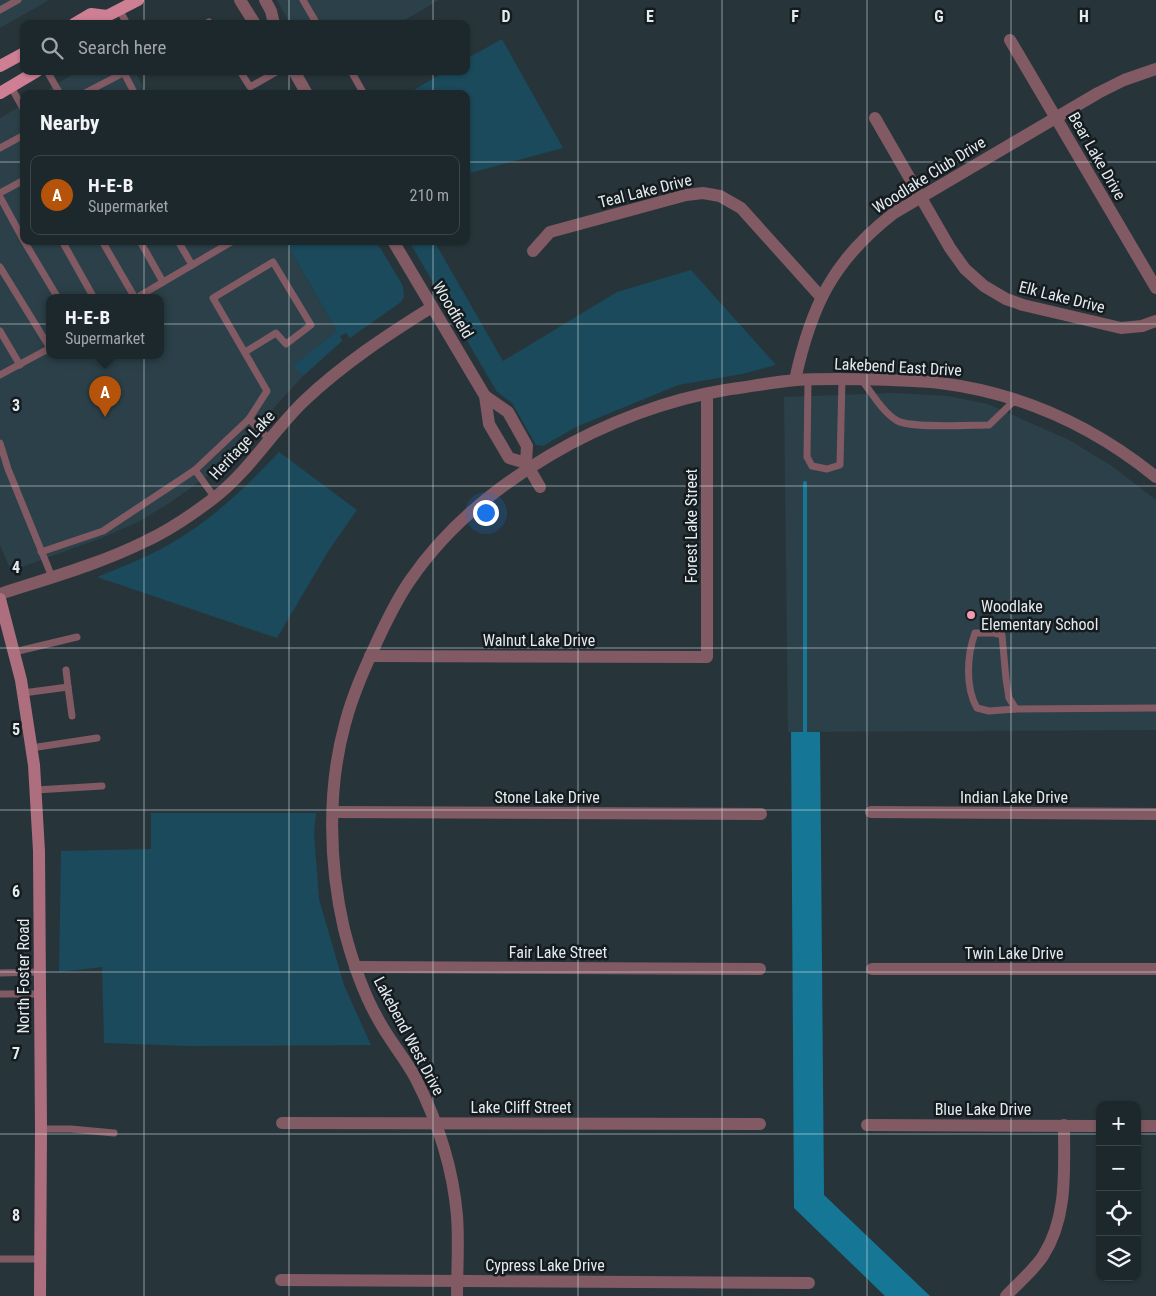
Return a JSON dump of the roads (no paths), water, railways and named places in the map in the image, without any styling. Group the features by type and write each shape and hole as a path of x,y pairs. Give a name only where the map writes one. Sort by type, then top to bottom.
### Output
{"main road":[{"path":"81,20 91,14 105,20 119,9 137,0"},
{"path":"0,66 20,55"},
{"path":"5,90 30,75"},
{"name":"North Foster Road","path":"0,599 23,693 32,748 36,790 39,851 40,1296"}],"street":[{"path":"240,0 252,20"},
{"path":"266,0 273,20"},
{"name":"Bear Lake Drive","path":"1010,40 1156,288"},
{"name":"Woodlake Club Drive","path":"802,380 801,353 821,297 839,267 858,243 894,213 1098,93 1124,80 1156,69"},
{"path":"296,75 305,90"},
{"name":"Elk Lake Drive","path":"875,118 950,248 965,269 984,286 1006,299 1022,305 1120,328 1142,326 1156,320"},
{"name":"Teal Lake Drive","path":"533,251 550,232 686,195 703,193 720,196 741,208 821,297"},
{"name":"Woodfield","path":"395,245 485,396 489,424 508,458 528,466 527,446 508,412 485,396"},
{"name":"Heritage Lake","path":"0,594 115,556 181,522 215,498 239,475 303,402 343,366 386,335 432,307"},
{"name":"Lakebend East Drive","path":"706,394 802,380 842,379 937,382 979,389 1016,399 1059,415 1097,435 1132,458 1156,477"},
{"name":"Lakebend West Drive","path":"457,1296 457,1218 453,1184 436,1124 415,1077 378,1020 360,981 344,926 336,883 332,838 334,790 346,721 370,656 410,579 438,545 468,514 528,466 615,423 668,404 706,394"},
{"name":"Forest Lake Street","path":"706,394 707,656"},
{"path":"528,466 540,487"},
{"name":"Walnut Lake Drive","path":"370,656 707,656"},
{"name":"Stone Lake Drive","path":"333,812 761,814"},
{"name":"Indian Lake Drive","path":"871,812 1156,814"},
{"name":"Fair Lake Street","path":"355,967 760,969"},
{"name":"Twin Lake Drive","path":"872,969 1156,969"},
{"name":"Lake Cliff Street","path":"282,1123 760,1124"},
{"name":"Blue Lake Drive","path":"867,1125 1096,1126"},
{"path":"1006,1296 1043,1256 1055,1231 1064,1190 1064,1126"},
{"path":"1141,1126 1156,1126"},
{"name":"Cypress Lake Drive","path":"281,1280 808,1283"}],"lane":[{"path":"0,10 18,0"},
{"path":"303,0 315,20"},
{"path":"119,9 125,20"},
{"path":"49,75 58,90"},
{"path":"91,90 119,75"},
{"path":"126,75 134,90"},
{"path":"242,75 250,87 271,75"},
{"path":"353,75 362,90"},
{"path":"5,90 20,106"},
{"path":"0,148 20,137"},
{"path":"20,183 0,195 20,233"},
{"path":"26,245 56,294"},
{"path":"64,245 92,294"},
{"path":"104,245 134,294"},
{"path":"142,245 164,282"},
{"path":"180,245 192,265"},
{"path":"143,294 192,265 221,245"},
{"path":"41,552 103,531 194,470 249,419 267,391 212,298 273,262 311,325 286,344 276,333 244,352"},
{"path":"0,267 46,342"},
{"path":"0,331 20,364"},
{"path":"0,375 46,350"},
{"path":"802,380 806,456 812,466 827,469 840,465 842,379"},
{"path":"861,379 888,413 898,422 911,425 989,425 1016,399"},
{"path":"249,419 270,440"},
{"path":"0,443 52,577"},
{"path":"194,470 215,498"},
{"path":"1016,709 1009,698 1002,635 975,633 969,668 972,699 976,708 989,711 1016,709 1156,708"},
{"path":"14,652 76,637"},
{"path":"66,670 72,716"},
{"path":"23,693 68,687"},
{"path":"32,748 96,738"},
{"path":"36,790 102,786"},
{"path":"0,972 39,972"},
{"path":"0,994 39,994"},
{"path":"41,1129 71,1129 114,1133"},
{"path":"0,1259 40,1259"}],"waterway":[{"path":"805,483 805,735"}],"place":[{"name":"H-E-B","path":"105,417"},
{"name":"Woodlake Elementary School","path":"971,615"}]}
